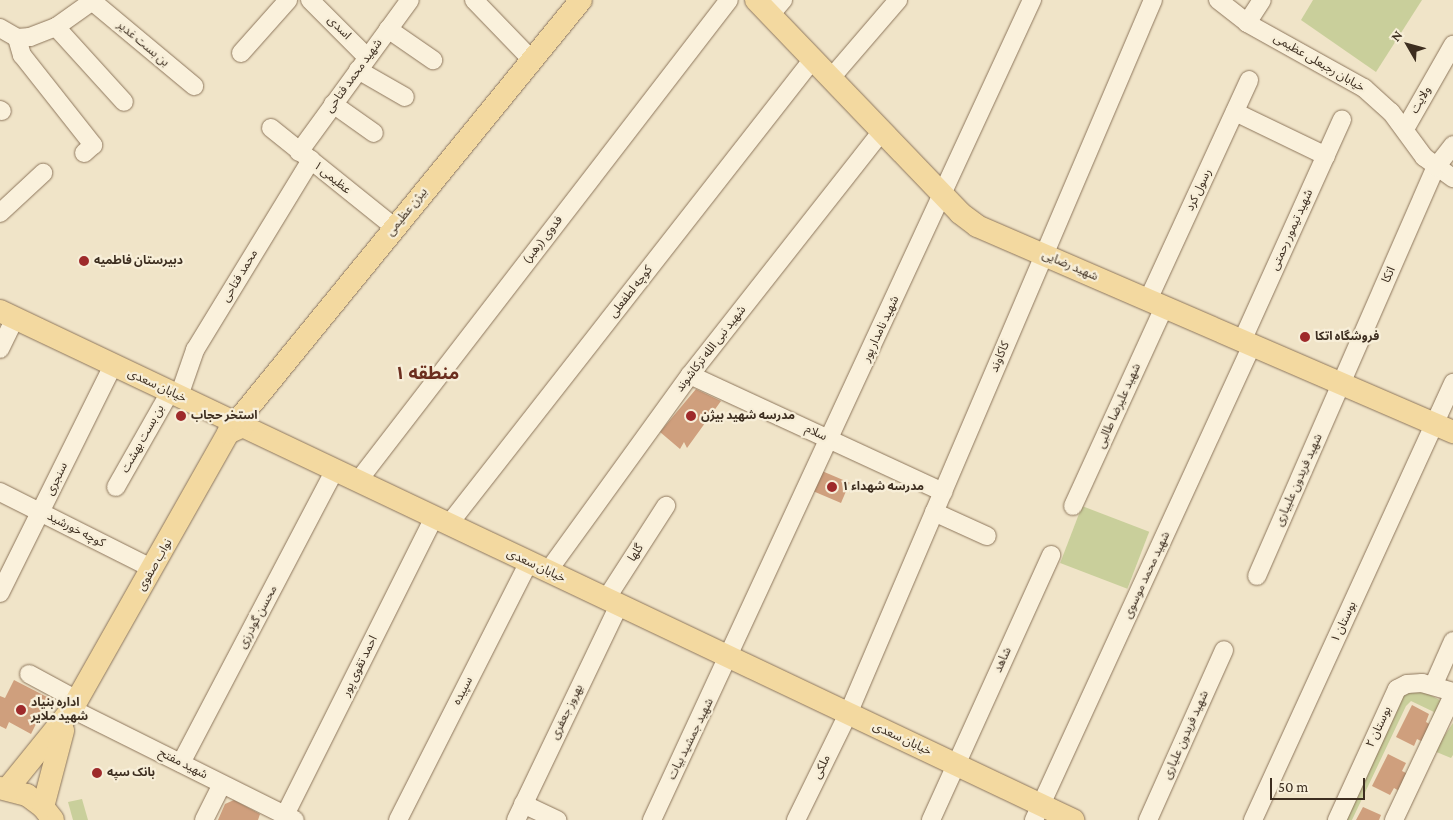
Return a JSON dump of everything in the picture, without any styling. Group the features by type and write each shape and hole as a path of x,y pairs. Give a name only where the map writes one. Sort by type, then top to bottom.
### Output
{"main road":[{"name":"بیژن عظیمی","path":"243,426 240,418 581,0"},
{"name":"شهید رضایی","path":"770,5 830,78 942,195 977,226 1444,428"},
{"name":"خیابان سعدی","path":"7,314 956,764 1038,813 1073,820"},
{"name":"نواب صفوی","path":"74,704 153,569 228,433 243,426"},
{"path":"48,813 27,795 4,788 74,704"},
{"path":"48,813 52,766 74,704"}],"street":[{"path":"240,53 288,0"},
{"name":"اسدی","path":"310,0 362,63 405,97"},
{"name":"شهید محمد فتاحی","path":"305,156 333,104 410,0"},
{"path":"474,0 532,60"},
{"name":"فدوی (رهبر)","path":"358,481 729,0"},
{"path":"830,78 898,0"},
{"name":"شهید نامدار پور","path":"730,658 1032,0"},
{"name":"کاکاوند","path":"848,714 1153,0"},
{"name":"خیابان رجبعلی عظیمی","path":"1218,0 1248,23 1364,88 1392,112 1424,157 1453,178"},
{"path":"1248,23 1262,0"},
{"path":"0,28 17,38 30,37 56,27 93,1"},
{"name":"بن بست غدیر","path":"93,1 194,86"},
{"path":"56,27 124,102"},
{"path":"388,29 433,60"},
{"path":"17,38 22,55 93,145 84,153"},
{"name":"ولایت","path":"1405,129 1453,45"},
{"name":"کوچه لطفعلی","path":"442,521 813,59"},
{"name":"رسول کرد","path":"1156,304 1249,80"},
{"path":"333,104 374,133"},
{"path":"1235,112 1326,156"},
{"name":"شهید تیمور رحمتی","path":"1247,343 1342,120"},
{"name":"عظیمی ۱","path":"271,128 394,227"},
{"name":"شهید نبی الله ترکاشوند","path":"539,567 882,131"},
{"path":"1436,167 1453,145"},
{"name":"محمد فتاحی","path":"174,394 195,350 305,156"},
{"name":"اتکا","path":"1341,384 1436,167"},
{"path":"0,213 43,172"},
{"name":"شهید علیرضا طالبی","path":"1073,506 1156,304"},
{"path":"0,349 7,314"},
{"name":"شهید محمد موسوی","path":"1038,813 1247,343"},
{"name":"سنجری","path":"0,593 113,365"},
{"name":"سلام","path":"690,375 943,492"},
{"name":"بوستان ۱","path":"1253,820 1444,428 1453,383"},
{"name":"شهید فریدون علییاری","path":"1257,576 1341,384"},
{"name":"بن بست بهشت","path":"116,487 174,394"},
{"name":"محسن گودرزی","path":"181,763 336,470"},
{"name":"کوچه خورشید","path":"0,492 153,569"},
{"name":"گلها","path":"612,602 666,506"},
{"path":"934,512 987,536"},
{"name":"احمد تقوی پور","path":"290,818 442,521"},
{"name":"شاهد","path":"931,820 1051,555"},
{"name":"سپیده","path":"398,820 539,567"},
{"name":"بهروز جعفری","path":"516,820 612,602"},
{"path":"1394,820 1453,694 1434,684 1453,641"},
{"name":"شهید فریدون علیاری","path":"1148,820 1224,650"},
{"name":"شهید جمشید بیات","path":"652,820 730,658"},
{"name":"شهید مفتح","path":"29,674 74,704 181,763 290,818"},
{"name":"بوستان ۲","path":"1337,820 1397,690 1407,684 1434,684"},
{"name":"ملکی","path":"796,820 848,714"},
{"path":"204,820 222,784"},
{"path":"524,804 558,820"}],"green space":[{"path":"1313,0 1422,0 1376,72 1301,20"},
{"path":"1082,506 1149,532 1127,589 1060,563"},
{"path":"1423,691 1445,703 1437,723 1431,720 1434,712 1411,701 1406,706 1352,820 1343,820 1402,693"},
{"path":"1453,723 1453,755 1451,758 1434,751"},
{"path":"82,799 88,820 73,820 68,802"}],"building":[{"name":"مدرسه شهید بیژن","path":"696,389 721,401 687,448 684,442 680,449 660,432"},
{"name":"مدرسه شهداء ۱","path":"822,471 850,483 841,503 813,491"},
{"name":"اداره بنیاد شهید ملایر","path":"14,680 49,698 31,734 9,722 6,729 0,726 0,696 5,698"},
{"path":"1412,705 1429,714 1426,722 1433,726 1425,743 1417,739 1414,746 1396,737"},
{"path":"1388,754 1406,763 1402,771 1410,775 1401,792 1394,788 1390,795 1372,786"},
{"path":"234,800 260,814 258,820 218,820 225,804"},
{"path":"1363,807 1381,815 1379,820 1356,820"}],"place":[{"name":"دبیرستان فاطمیه","path":"84,261"},
{"name":"فروشگاه اتکا","path":"1305,337"},
{"name":"استخر حجاب","path":"181,416"},
{"name":"مدرسه شهید بیژن","path":"691,416"},
{"name":"مدرسه شهداء ۱","path":"832,487"},
{"name":"اداره بنیاد شهید ملایر","path":"21,710"},
{"name":"بانک سپه","path":"97,773"}],"district":[{"name":"منطقه ۱","path":"427,373"}]}
